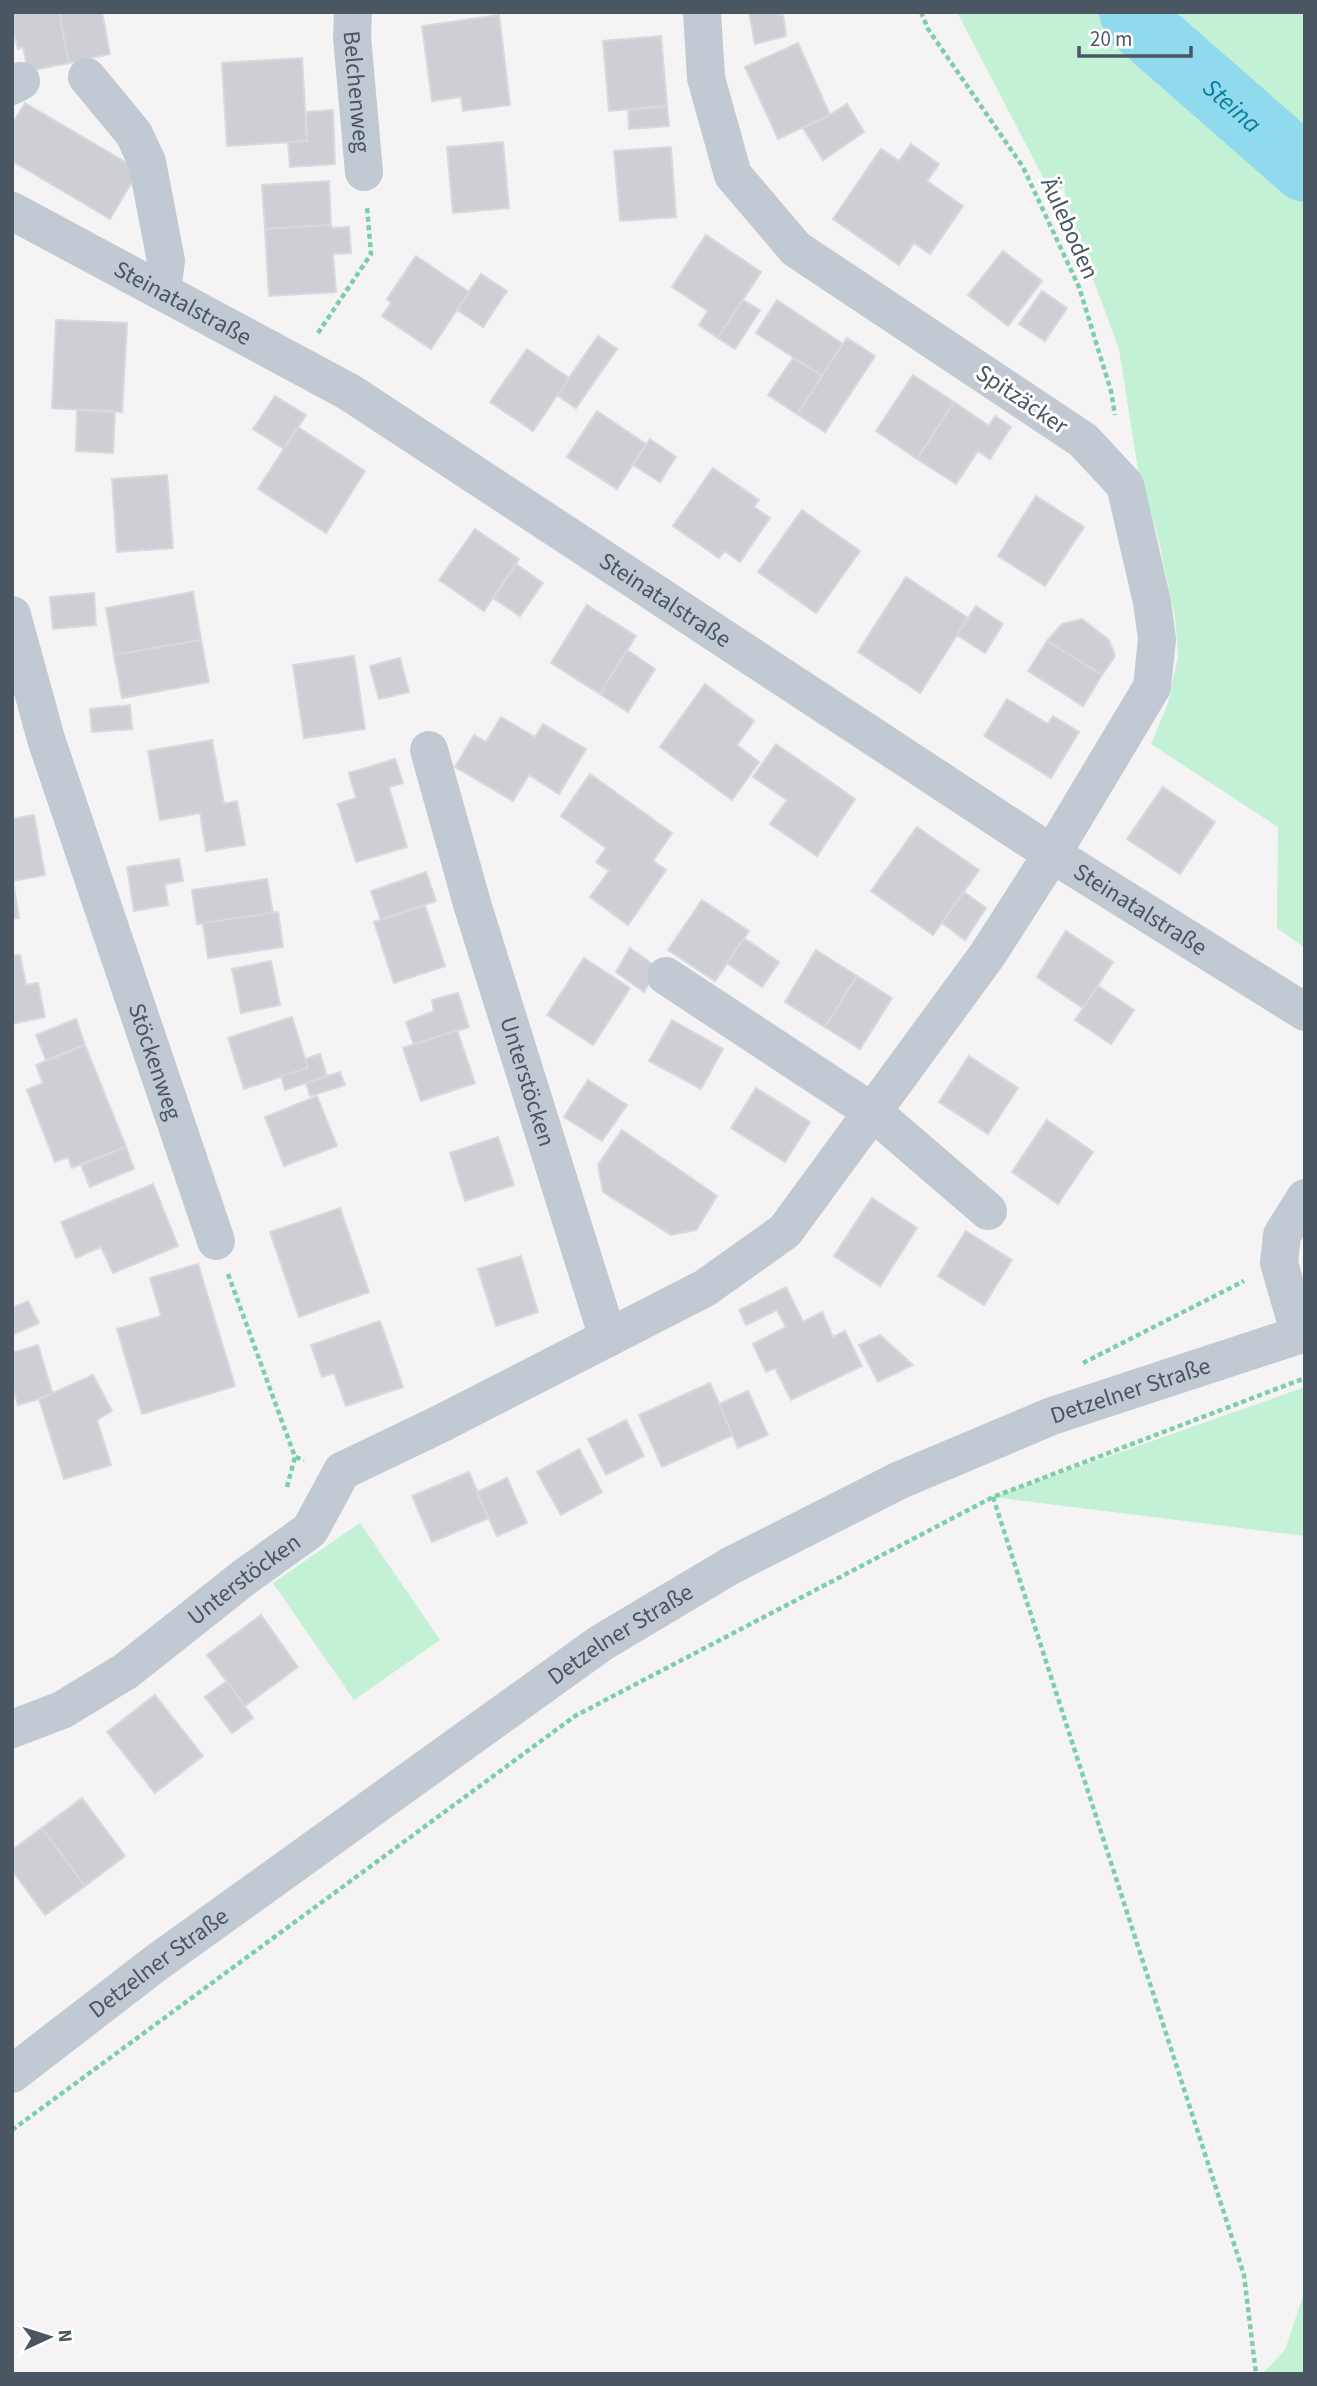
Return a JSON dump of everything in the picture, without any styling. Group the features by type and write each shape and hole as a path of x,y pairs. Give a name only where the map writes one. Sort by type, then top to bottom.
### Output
{"street":[{"name":"Belchenweg","path":"353,12 352,37 364,173"},
{"name":"Spitzäcker","path":"702,12 706,78 733,175 796,249 1083,440 1125,485 1152,602 1157,639 1152,687 1052,854"},
{"path":"87,76 134,134 147,162 166,261 162,290"},
{"name":"Steinatalstraße","path":"12,211 349,391 1052,854 1305,1012"},
{"name":"Stöckenweg","path":"12,615 46,739 216,1241"},
{"name":"Unterstöcken","path":"429,750 473,906 608,1338"},
{"path":"342,1471 438,1425 705,1288 785,1231 988,954 1052,854"},
{"path":"666,976 874,1113 988,1210"},
{"path":"1302,1334 1279,1263 1282,1235 1305,1198"},
{"name":"Detzelner Straße","path":"12,2074 156,1963 601,1643 730,1566 900,1480 1052,1416 1302,1334"},
{"name":"Unterstöcken","path":"12,1729 62,1710 126,1671 246,1576 310,1530 342,1471"}],"path":[{"name":"Äuleboden","path":"921,12 928,29 1023,167 1079,287 1111,391 1115,418"},
{"path":"298,363 371,254 364,173"},
{"path":"216,1241 295,1457 342,1471"},
{"path":"12,2130 575,1716 993,1497 1305,1378"},
{"path":"993,1497 1244,2275 1256,2374"}],"green space":[{"path":"957,12 1305,12 1305,948 1277,928 1278,827 1151,744 1168,703 1178,656 1175,617 1158,537 1138,470 1119,349 1067,209 1064,186 1054,198"},
{"path":"1305,1387 1305,1536 993,1497"},
{"path":"360,1523 440,1640 354,1700 273,1583"},
{"path":"1305,2290 1305,2374 1262,2374 1285,2350"}],"building":[{"path":"12,12 59,12 69,63 28,71 23,47 18,49 12,28"},
{"path":"59,12 102,12 110,54 69,63"},
{"path":"749,12 783,14 786,36 755,44"},
{"path":"499,15 510,105 463,111 461,97 432,101 422,26"},
{"path":"661,36 667,106 609,111 603,41"},
{"path":"798,43 830,115 778,139 745,67"},
{"path":"302,58 307,141 227,146 222,63"},
{"path":"25,103 139,170 110,219 12,161 12,124"},
{"path":"847,104 864,132 823,160 803,128"},
{"path":"667,106 669,126 629,129 628,110"},
{"path":"333,110 335,164 290,167 288,142 307,141 306,112"},
{"path":"503,142 509,208 453,213 447,147"},
{"path":"911,144 939,164 927,181 963,206 930,254 914,243 899,265 833,219 881,149 899,161"},
{"path":"671,147 676,217 620,221 614,151"},
{"path":"329,181 331,225 265,229 262,185"},
{"path":"331,225 332,228 349,227 351,253 333,254 336,292 269,296 265,229"},
{"path":"706,235 761,272 718,338 699,325 708,311 672,287"},
{"path":"1003,251 1042,281 1008,326 968,295"},
{"path":"416,256 469,292 431,349 382,316 391,303 387,299"},
{"path":"481,274 507,291 483,327 457,310"},
{"path":"1042,291 1067,308 1045,341 1019,324"},
{"path":"743,300 760,310 735,349 718,338"},
{"path":"777,300 843,344 822,376 756,333"},
{"path":"56,320 127,323 122,412 52,408"},
{"path":"598,336 617,349 576,408 557,395"},
{"path":"847,338 875,356 825,432 797,414"},
{"path":"527,349 569,378 533,431 490,402"},
{"path":"793,358 822,376 797,414 768,395"},
{"path":"913,375 954,402 917,459 876,431"},
{"path":"275,396 306,415 284,449 253,429"},
{"path":"954,402 989,426 995,416 1011,427 990,459 978,451 956,484 917,459"},
{"path":"77,410 115,412 113,453 76,451"},
{"path":"597,411 646,444 617,489 567,457"},
{"path":"298,427 365,471 326,533 258,489"},
{"path":"650,439 676,457 660,482 633,465"},
{"path":"713,468 759,500 754,507 770,518 740,562 725,551 719,558 673,526"},
{"path":"167,475 173,548 117,552 112,479"},
{"path":"1036,496 1084,527 1045,586 998,556"},
{"path":"802,510 860,551 816,613 758,572"},
{"path":"475,529 519,559 484,611 439,580"},
{"path":"516,564 543,583 520,616 493,598"},
{"path":"906,577 968,618 920,693 858,652"},
{"path":"193,592 201,640 114,655 106,608"},
{"path":"94,593 96,625 53,629 50,597"},
{"path":"587,605 636,636 600,694 551,663"},
{"path":"976,606 1003,624 985,653 957,635"},
{"path":"1082,619 1109,640 1115,656 1102,675 1047,641 1062,624"},
{"path":"201,640 209,682 122,698 114,655"},
{"path":"1047,641 1102,675 1083,706 1028,671"},
{"path":"627,650 655,669 628,712 600,694"},
{"path":"354,656 365,729 304,738 293,665"},
{"path":"400,658 409,692 379,699 370,666"},
{"path":"705,684 754,721 737,745 759,762 732,800 660,747"},
{"path":"1007,699 1048,724 1053,716 1079,732 1051,778 984,736"},
{"path":"130,705 132,729 92,732 90,709"},
{"path":"501,717 535,737 543,724 586,749 559,794 529,775 513,801 455,767 474,735 486,742"},
{"path":"212,740 224,804 237,801 245,845 206,851 200,813 160,820 148,751"},
{"path":"776,744 855,799 817,856 770,824 787,800 753,777"},
{"path":"395,759 403,783 389,787 407,847 356,862 338,804 356,798 349,773"},
{"path":"590,774 672,833 653,861 666,870 628,925 590,897 609,871 596,862 606,848 561,816"},
{"path":"1163,787 1215,822 1180,874 1127,839"},
{"path":"34,815 45,875 13,881 19,918 12,919 12,819"},
{"path":"917,827 979,870 933,935 871,891"},
{"path":"179,859 183,881 165,884 168,905 134,911 127,867"},
{"path":"426,872 436,901 381,920 371,891"},
{"path":"267,879 273,913 197,924 192,890"},
{"path":"964,892 986,908 965,940 942,923"},
{"path":"702,900 749,931 715,981 668,950"},
{"path":"425,905 445,966 394,983 374,922"},
{"path":"278,912 283,947 208,958 203,923"},
{"path":"1066,931 1113,962 1083,1008 1037,977"},
{"path":"744,938 779,962 762,987 727,963"},
{"path":"630,948 658,968 644,992 616,972"},
{"path":"816,950 857,976 825,1027 785,1002"},
{"path":"20,955 26,985 38,983 45,1017 12,1024 12,956"},
{"path":"584,958 630,988 593,1045 547,1015"},
{"path":"271,961 280,1005 241,1013 232,969"},
{"path":"857,976 892,998 860,1049 825,1027"},
{"path":"1098,986 1134,1010 1111,1044 1075,1020"},
{"path":"458,993 469,1027 414,1045 406,1022 434,1011 432,1000"},
{"path":"292,1017 308,1068 244,1089 228,1038"},
{"path":"76,1019 85,1045 46,1060 36,1035"},
{"path":"672,1020 723,1049 701,1089 649,1061"},
{"path":"457,1030 475,1083 421,1101 403,1048"},
{"path":"85,1045 126,1147 72,1168 68,1157 55,1162 27,1090 43,1083 36,1065"},
{"path":"320,1054 327,1076 285,1090 281,1076 308,1068 305,1059"},
{"path":"969,1056 1018,1088 988,1134 939,1102"},
{"path":"340,1072 345,1085 310,1096 306,1083"},
{"path":"588,1080 627,1105 602,1141 564,1117"},
{"path":"756,1088 810,1122 785,1162 731,1128"},
{"path":"317,1096 337,1146 284,1166 265,1117"},
{"path":"1047,1120 1093,1152 1058,1204 1012,1172"},
{"path":"622,1130 717,1196 696,1230 671,1235 603,1192 598,1165"},
{"path":"498,1137 514,1185 465,1201 450,1153"},
{"path":"126,1147 134,1169 90,1187 81,1165"},
{"path":"153,1184 178,1246 113,1273 101,1247 76,1258 61,1222"},
{"path":"872,1198 917,1228 880,1286 834,1256"},
{"path":"340,1208 369,1292 299,1317 270,1232"},
{"path":"966,1231 1012,1260 984,1305 938,1276"},
{"path":"521,1256 538,1312 496,1326 478,1269"},
{"path":"198,1264 235,1386 142,1414 117,1329 161,1316 150,1278"},
{"path":"786,1287 803,1322 822,1312 833,1337 845,1331 862,1366 791,1400 775,1368 766,1372 753,1344 786,1327 777,1310 746,1325 739,1310"},
{"path":"28,1301 39,1323 12,1335 12,1308"},
{"path":"380,1321 403,1387 346,1406 334,1373 322,1377 311,1345"},
{"path":"880,1335 913,1365 878,1382 859,1345"},
{"path":"38,1345 53,1395 18,1405 12,1385 12,1353"},
{"path":"93,1375 112,1411 97,1420 111,1465 64,1479 39,1399"},
{"path":"710,1383 733,1435 662,1467 639,1415"},
{"path":"748,1391 768,1435 738,1448 719,1404"},
{"path":"626,1420 644,1456 606,1475 588,1439"},
{"path":"579,1449 602,1492 561,1515 537,1472"},
{"path":"469,1472 489,1518 432,1542 412,1496"},
{"path":"507,1478 527,1523 497,1536 477,1492"},
{"path":"261,1615 298,1667 245,1706 207,1655"},
{"path":"227,1681 253,1718 232,1733 205,1697"},
{"path":"155,1695 203,1756 155,1793 107,1732"},
{"path":"82,1798 125,1856 85,1886 42,1828"},
{"path":"42,1828 85,1886 45,1915 12,1870 12,1850"}],"waterway":[{"name":"Steina","path":"1132,12 1137,22 1305,169"}]}
